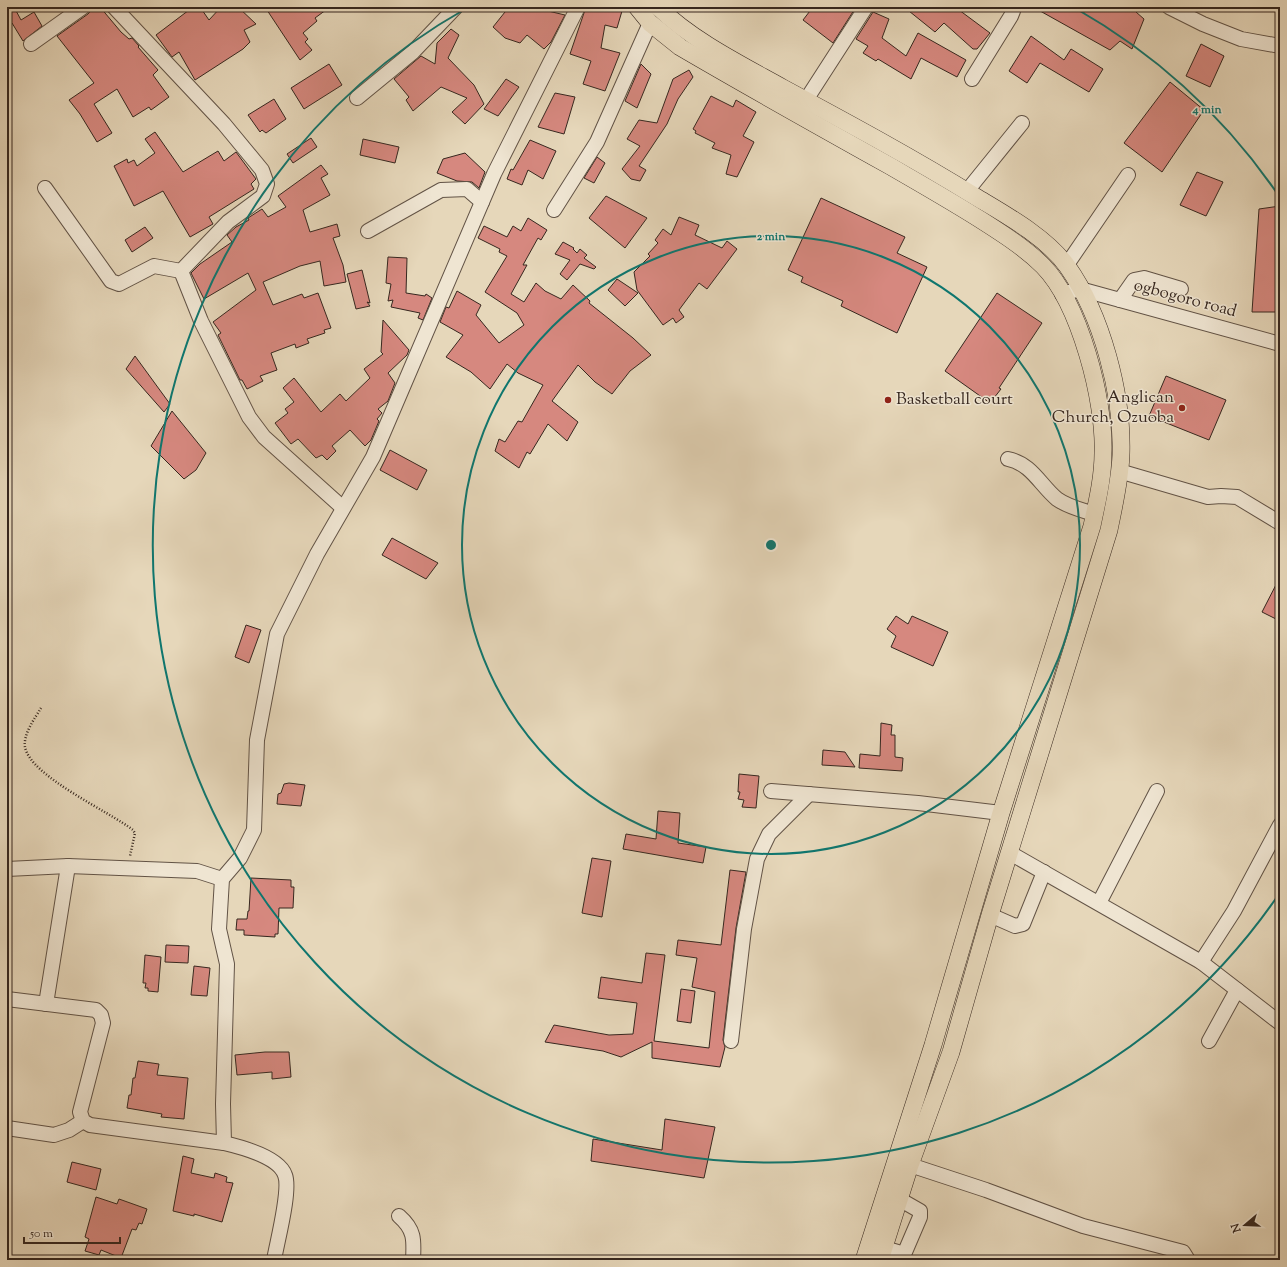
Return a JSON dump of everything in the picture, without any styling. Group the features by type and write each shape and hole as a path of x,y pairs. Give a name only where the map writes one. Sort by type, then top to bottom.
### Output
{"main road":[{"path":"637,7 650,23 680,47 941,195 1009,238 1044,267 1062,294 1077,325 1092,368 1101,419 1103,453 1094,514 1001,812 933,1045 864,1260"},
{"path":"658,7 690,34 748,69 967,191 1020,223 1054,252 1066,266 1080,289 1094,318 1110,366 1119,416 1121,454 1108,530 990,915 951,1052 910,1165 882,1254"},
{"path":"933,1045 951,1052"}],"street":[{"path":"31,44 83,7"},
{"path":"114,7 224,124 262,170 267,184 263,196 228,222 181,271"},
{"path":"357,98 413,52 456,7"},
{"path":"224,1143 223,1104 227,964 219,929 222,879 240,858 254,830 257,740 277,634 317,554 373,457 494,174 578,7"},
{"path":"806,100 866,7"},
{"path":"972,79 1011,16 1013,11 1011,7"},
{"path":"1169,7 1203,24 1241,40 1280,46"},
{"path":"554,210 597,142 650,23"},
{"path":"967,191 1022,123"},
{"path":"1066,266 1128,175"},
{"path":"45,188 111,281 119,284 154,266 181,271"},
{"path":"368,231 441,190 467,189 482,202"},
{"path":"181,271 201,321 249,417 264,437 343,508"},
{"path":"1120,300 1134,280 1144,278 1180,289"},
{"path":"1062,294 1080,289"},
{"name":"ogbogoro road","path":"1080,289 1280,344"},
{"path":"1008,459 1016,460 1029,469 1058,499 1076,509 1094,514"},
{"path":"1119,471 1208,497 1237,497 1280,523"},
{"path":"771,791 918,802 1001,812"},
{"path":"1099,903 1157,791"},
{"path":"732,1041 744,929 757,859 768,834 809,794"},
{"path":"1201,962 1234,911 1280,825"},
{"path":"1010,853 1201,962 1280,1023"},
{"path":"7,869 68,866 198,871 222,879"},
{"path":"46,1004 68,866"},
{"path":"990,915 1015,926 1023,924 1044,872"},
{"path":"1209,1041 1237,990"},
{"path":"7,1000 96,1010 101,1015 103,1023 80,1112 83,1121 90,1125 224,1143 259,1154 278,1164 285,1175 286,1191 274,1260"},
{"path":"7,1128 54,1135 69,1130 83,1121"},
{"path":"910,1165 986,1190 1083,1226 1183,1252 1188,1260"},
{"path":"882,1254 905,1252 920,1217 920,1211 899,1199"},
{"path":"399,1216 410,1226 413,1237 413,1260"}],"path":[{"path":"41,708 26,738 25,746 27,753 52,780 133,830 134,838 128,869"}],"building":[{"path":"7,7 14,7 21,20 34,12 42,26 23,41 12,23 7,25"},
{"path":"94,7 100,7 121,32 129,39 132,38 139,46 138,47 158,70 153,75 169,97 151,110 149,107 133,117 117,89 94,104 112,133 97,142 80,114 69,100 94,83 57,36 88,14"},
{"path":"193,7 200,7 209,20 221,7 238,7 256,24 244,30 250,42 243,49 195,80 179,52 172,57 156,35"},
{"path":"265,7 330,7 315,18 317,21 303,33 308,39 305,42 312,50 300,60"},
{"path":"509,7 552,7 548,11 565,15 551,42 544,49 527,35 520,43 505,38 493,27"},
{"path":"586,7 614,7 622,11 617,28 605,25 601,48 620,53 605,91 583,84 591,61 570,54"},
{"path":"813,7 856,7 833,43 803,20"},
{"path":"904,7 955,7 990,33 977,49 973,49 944,23 935,32"},
{"path":"1033,7 1072,7 1085,12 1087,7 1141,7 1136,12 1144,19 1132,49 1120,41 1110,50"},
{"path":"873,12 889,19 882,38 906,56 918,33 966,60 957,77 921,58 911,79 878,59 876,61 863,53 868,46 856,39"},
{"path":"451,29 459,35 448,58 474,85 484,104 465,124 452,112 467,98 441,87 413,111 406,100 409,97 394,79 421,56 435,64 437,43"},
{"path":"1031,36 1064,60 1071,49 1103,69 1089,92 1040,63 1027,83 1009,71"},
{"path":"1201,44 1224,56 1210,87 1186,76"},
{"path":"329,64 342,85 304,109 291,88"},
{"path":"641,64 651,74 637,108 625,101"},
{"path":"689,70 693,77 678,99 667,124 639,166 646,170 640,181 631,179 622,169 640,146 627,139 639,120 657,123 673,79"},
{"path":"506,79 519,87 498,116 484,109"},
{"path":"1170,82 1204,110 1162,172 1124,143"},
{"path":"555,93 575,97 564,134 538,127"},
{"path":"711,96 733,107 736,100 756,112 743,136 754,142 737,177 726,174 731,155 712,148 715,143 695,133 696,131 693,129"},
{"path":"274,99 286,119 266,133 262,130 260,132 248,115"},
{"path":"155,132 183,172 218,151 224,161 236,152 256,179 251,184 254,189 209,217 213,224 190,237 163,191 134,206 114,166 127,159 128,163 134,160 137,166 155,153 145,139"},
{"path":"311,138 317,147 293,163 287,154"},
{"path":"363,139 399,147 395,163 360,155"},
{"path":"530,140 556,151 543,179 528,170 522,185 507,179 511,169 513,170"},
{"path":"465,153 485,172 479,188 472,182 457,181 437,173 443,159"},
{"path":"597,157 605,163 594,183 584,178"},
{"path":"321,165 328,174 321,178 330,195 303,210 310,232 337,224 340,236 333,238 343,265 346,282 324,286 320,261 300,266 263,282 273,305 302,294 304,298 318,293 331,328 324,330 325,333 307,339 309,343 296,348 295,344 271,353 277,370 260,376 263,381 247,389 242,380 240,380 218,335 221,333 213,322 256,290 248,273 204,299 191,273 200,264 232,242 227,235 236,227 249,220 248,218 262,209 268,217 286,207 278,196"},
{"path":"1197,172 1223,182 1206,216 1180,205"},
{"path":"606,196 647,218 625,248 589,218"},
{"path":"821,198 905,237 897,253 927,267 897,333 841,306 843,301 801,282 803,277 788,270"},
{"path":"1280,206 1278,312 1252,312 1259,209"},
{"path":"679,217 699,225 695,235 722,248 727,241 737,249 707,289 699,283 679,310 684,317 676,323 673,318 663,325 637,290 634,272 650,256 648,254 658,243 655,240 663,229 671,235"},
{"path":"528,218 547,230 541,240 538,238 523,265 527,265 511,294 524,302 536,283 545,291 561,299 573,285 590,301 589,303 633,338 651,355 630,371 612,394 595,382 578,365 552,401 578,422 567,441 548,424 530,454 527,452 519,468 495,451 499,439 505,442 518,421 522,422 543,385 518,373 507,364 490,389 471,372 446,357 463,335 440,322 446,307 449,308 457,291 481,305 476,315 499,343 524,325 517,313 485,292 507,256 499,252 500,249 478,238 484,226 507,237 513,226 521,231"},
{"path":"145,227 153,238 132,252 125,240"},
{"path":"563,242 574,248 573,249 577,253 580,249 587,255 584,258 596,267 594,269 580,264 567,280 560,274 570,260 555,254"},
{"path":"388,257 407,258 406,293 425,296 426,294 432,298 423,320 418,318 420,313 391,307 393,300 388,301 391,284 386,283"},
{"path":"362,270 370,303 367,302 370,306 356,309 347,274"},
{"path":"617,279 638,293 625,306 608,290"},
{"path":"997,293 1042,323 999,388 1001,389 990,403 945,371"},
{"path":"383,320 409,350 407,355 388,373 395,383 388,401 378,409 382,413 377,419 379,421 371,440 365,446 350,430 332,446 336,451 327,460 322,455 316,458 298,439 291,444 275,423 288,413 285,409 294,402 283,388 294,378 321,412 340,394 346,401 370,378 364,369 383,354 381,352"},
{"path":"135,356 170,404 164,412 126,369"},
{"path":"1166,376 1226,400 1209,440 1149,416"},
{"path":"172,411 206,453 196,470 184,479 151,446"},
{"path":"390,450 427,470 417,490 380,470"},
{"path":"392,538 438,563 426,579 382,555"},
{"path":"1280,577 1280,621 1262,612"},
{"path":"896,616 908,624 912,616 948,632 933,666 891,647 896,636 887,629"},
{"path":"246,625 261,630 249,663 235,657"},
{"path":"881,723 892,725 891,735 895,735 895,757 903,758 902,771 859,768 860,754 880,756"},
{"path":"823,750 845,752 855,767 822,765"},
{"path":"739,774 759,776 756,808 742,807 744,800 738,799 740,792 738,792"},
{"path":"289,783 305,785 301,806 277,804 278,794 281,793 284,784"},
{"path":"658,811 680,813 678,843 706,847 703,863 623,849 626,834 656,839"},
{"path":"592,858 611,861 602,917 582,913"},
{"path":"730,870 746,872 736,928 723,1040 725,1047 720,1067 652,1058 652,1042 621,1057 603,1051 545,1042 554,1025 609,1035 633,1034 637,1003 598,998 601,977 642,983 646,953 665,955 654,1041 709,1048 715,992 692,987 697,958 676,955 678,940 721,945"},
{"path":"251,878 291,880 291,887 294,887 293,908 279,908 278,934 275,934 275,937 244,935 244,930 236,930 237,919 247,919 249,911"},
{"path":"166,945 189,946 188,963 165,962"},
{"path":"145,955 161,957 158,992 148,991 148,988 145,988 146,983 143,983"},
{"path":"194,966 210,968 207,996 191,995"},
{"path":"681,989 695,991 691,1023 677,1021"},
{"path":"265,1052 289,1052 291,1077 272,1079 272,1072 237,1075 235,1055"},
{"path":"138,1061 159,1064 157,1075 188,1078 184,1119 161,1117 162,1114 127,1108"},
{"path":"665,1119 715,1127 704,1178 591,1161 593,1139 662,1150"},
{"path":"183,1156 194,1159 191,1173 214,1178 215,1173 227,1177 226,1182 233,1183 222,1222 194,1214 194,1216 173,1211"},
{"path":"72,1162 101,1169 96,1190 67,1182"},
{"path":"96,1197 117,1204 119,1199 147,1209 142,1224 139,1223 136,1230 132,1229 121,1258 101,1250 99,1255 85,1251 89,1239 85,1237"}],"place":[{"name":"Basketball court","path":"888,400"},
{"name":"Anglican Church, Ozuoba","path":"1182,408"}]}
